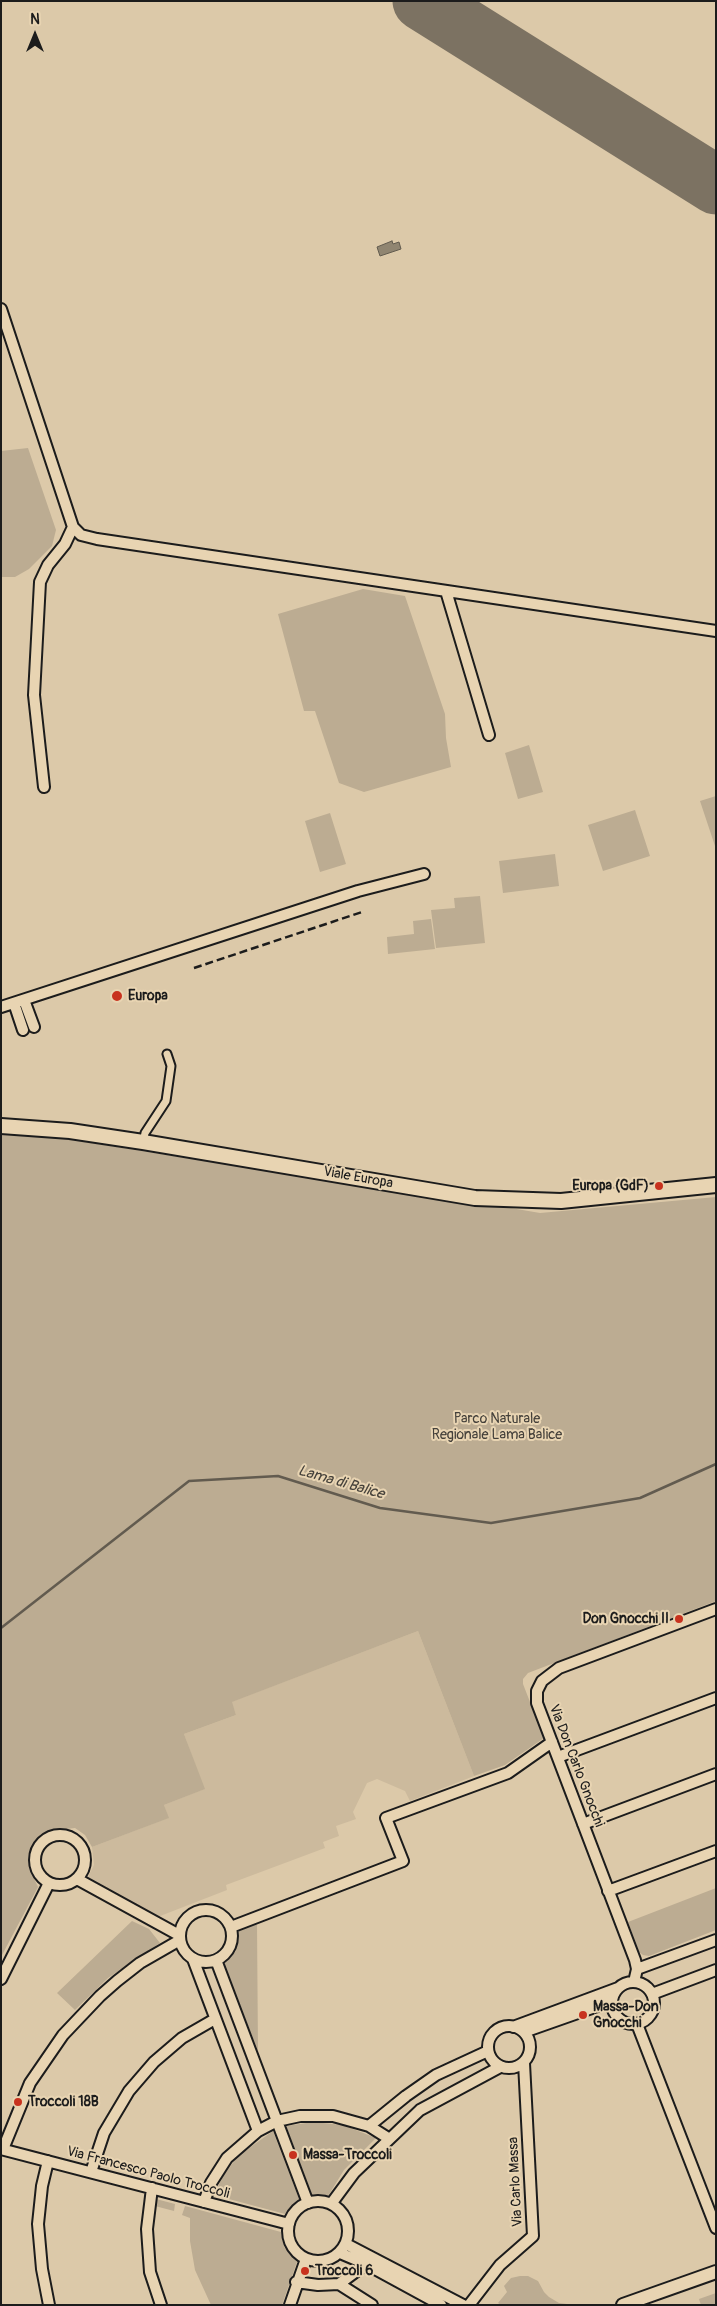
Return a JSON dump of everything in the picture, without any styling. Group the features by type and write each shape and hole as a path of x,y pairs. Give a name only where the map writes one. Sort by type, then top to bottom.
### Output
{"main road":[{"name":"Viale Europa","path":"1,1126 70,1131 143,1142 475,1198 561,1201 716,1185"}],"street":[{"path":"1,309 73,527 82,534 97,539 716,631"},
{"path":"44,787 34,695 40,582 48,565 65,544 73,527"},
{"path":"446,591 489,735"},
{"path":"1,1007 358,891 424,874"},
{"path":"19,1002 34,1027"},
{"path":"19,1002 23,1030"},
{"path":"143,1142 145,1133 166,1101 171,1075 171,1066 167,1054"},
{"name":"Via Don Carlo Gnocchi","path":"637,1969 537,1703 538,1691 542,1682 552,1672 716,1609"},
{"path":"558,1757 716,1698"},
{"path":"231,1927 403,1862 386,1818 508,1773 552,1742"},
{"path":"583,1824 716,1774"},
{"path":"54,1836 70,1837 82,1849 85,1865 76,1879 62,1885 50,1883 41,1876 35,1861 40,1845 54,1836"},
{"path":"608,1891 716,1851"},
{"path":"76,1879 180,1938"},
{"path":"1,1979 50,1883"},
{"path":"193,1959 206,1962 216,1960 224,1955 230,1947 231,1927 221,1915 212,1910 202,1910 188,1917 182,1925 180,1938 183,1949 193,1959 258,2131"},
{"path":"2,2149 30,2083 62,2036 117,1981 140,1963 180,1938"},
{"path":"634,1982 637,1969 716,1940"},
{"path":"216,1960 308,2203"},
{"path":"652,1994 716,1970"},
{"path":"500,2067 492,2060 488,2051 490,2038 500,2028 513,2027 634,1982 646,1987 652,1994 654,2005 644,2021 631,2024 619,2019 615,2014 612,2001 618,1988"},
{"path":"524,2032 612,2001"},
{"path":"91,2172 104,2133 129,2091 154,2062 182,2038 215,2019"},
{"path":"637,2024 716,2228"},
{"path":"331,2204 354,2173 388,2138 420,2110 500,2067 513,2068 524,2063 530,2051 528,2037 524,2032 513,2027"},
{"path":"369,2126 436,2075 488,2051"},
{"name":"Via Carlo Massa","path":"469,2305 500,2265 532,2236 524,2063"},
{"path":"204,2202 211,2183 227,2158 258,2131 277,2121 317,2115 349,2119 369,2126 388,2138"},
{"name":"Via Francesco Paolo Troccoli","path":"2,2149 288,2224"},
{"path":"48,2161 42,2186 38,2224 42,2269 49,2305"},
{"path":"152,2188 147,2229 149,2263 161,2305"},
{"path":"320,2201 331,2204 341,2211 347,2221 349,2233 343,2249 324,2261 306,2259 292,2248 288,2236 288,2224 298,2209 308,2203 320,2201"},
{"path":"343,2249 366,2264 441,2305"},
{"path":"343,2249 464,2305"},
{"path":"290,2305 296,2282 306,2259"},
{"path":"296,2282 318,2286 339,2284 366,2264"},
{"path":"623,2305 716,2272"},
{"path":"339,2284 372,2305"}],"shaded area":[{"path":"392,241 393,244 399,242 401,249 380,256 377,247"},
{"path":"418,1631 474,1776 410,1801 405,1791 377,1779 367,1783 353,1812 356,1819 336,1826 339,1836 323,1842 325,1848 226,1885 227,1890 155,1918 87,1879 94,1865 92,1847 168,1818 164,1805 204,1789 184,1734 236,1715 231,1702"}],"green space":[{"path":"28,448 56,530 52,546 29,569 15,577 1,577 1,451"},
{"path":"363,589 405,596 445,714 446,738 451,767 364,792 339,783 315,711 304,711 278,614"},
{"path":"529,745 543,792 518,799 505,753"},
{"path":"716,796 716,849 700,801"},
{"path":"635,810 650,856 603,871 588,825"},
{"path":"330,813 346,864 320,872 305,821"},
{"path":"555,854 559,886 503,893 499,861"},
{"path":"480,896 485,943 436,948 431,910 455,908 454,898"},
{"path":"431,919 435,949 388,954 387,937 414,934 413,921"},
{"name":"Parco Naturale Regionale Lama Balice","path":"1,1135 60,1138 211,1162 289,1170 540,1213 716,1197 716,1601 528,1673 523,1679 523,1684 544,1738 505,1765 474,1776 418,1631 232,1702 236,1715 184,1734 205,1789 164,1805 169,1818 92,1847 85,1835 75,1828 50,1831 34,1846 30,1870 38,1887 1,1957"},
{"path":"716,1888 716,1930 649,1956 639,1952 628,1922"},
{"path":"132,1921 149,1929 160,1943 108,1978 75,2010 57,1993"},
{"path":"254,1924 257,1925 258,2051 224,1964 236,1951 239,1931"},
{"path":"313,2122 343,2125 376,2138 344,2170 328,2196 312,2195 286,2126"},
{"path":"273,2131 299,2199 285,2214 214,2195 223,2176 238,2156"},
{"path":"156,2199 175,2204 174,2211 155,2206"},
{"path":"185,2206 281,2232 284,2247 297,2262 282,2305 211,2305 195,2270 190,2241 190,2218 182,2215"},
{"path":"528,2276 538,2281 549,2297 559,2303 567,2304 501,2305 498,2303 507,2292 504,2286 511,2278"},
{"path":"716,2293 716,2305 701,2305 699,2299"}],"waterway":[{"name":"Lama di Balice","path":"1,1628 189,1481 278,1476 380,1508 491,1523 640,1498 716,1464"}],"runway":[{"path":"422,1 716,185"}],"railway":[{"path":"194,968 362,912"}],"place":[{"name":"Europa","path":"117,996"},
{"name":"Europa (GdF)","path":"659,1186"},
{"name":"Don Gnocchi II","path":"679,1619"},
{"name":"Massa-Don Gnocchi","path":"583,2015"},
{"name":"Troccoli 18B","path":"18,2102"},
{"name":"Massa-Troccoli","path":"293,2155"},
{"name":"Troccoli 6","path":"305,2271"}]}
